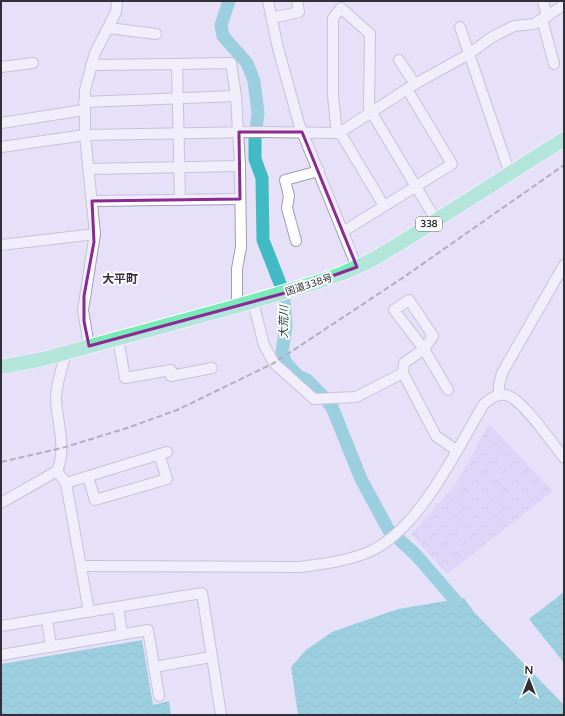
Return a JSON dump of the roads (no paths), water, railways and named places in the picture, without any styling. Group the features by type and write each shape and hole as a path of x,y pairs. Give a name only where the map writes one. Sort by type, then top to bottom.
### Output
{"highway":[{"name":"国道338号","path":"1,368 16,366 66,353 254,302 282,294 357,267 436,220 564,139"}],"street":[{"path":"89,346 83,310 95,234 85,135 85,90 91,64 99,44 109,28 116,12 117,1"},
{"path":"268,1 285,76 302,132 344,231 357,267"},
{"path":"272,18 299,12 297,1"},
{"path":"542,1 544,18 554,64"},
{"path":"1,147 85,135 239,132 339,133 411,87 469,54 492,37 514,26 534,24 564,5"},
{"path":"384,206 339,133 334,112 333,18 341,8 370,34 369,108 436,220"},
{"path":"460,27 510,174"},
{"path":"109,28 156,34"},
{"path":"344,231 452,164 411,87 400,60"},
{"path":"1,67 33,63"},
{"path":"91,64 231,63 236,96 240,166 241,247 237,269 237,306"},
{"path":"177,64 180,200"},
{"path":"1,123 84,106 236,96"},
{"path":"89,169 240,166"},
{"path":"296,241 287,208 289,196 285,180 318,170"},
{"path":"92,201 240,199"},
{"path":"1,245 95,234"},
{"path":"499,395 499,385 502,373 564,265"},
{"path":"254,302 264,345 274,363 314,399 356,397 403,373"},
{"path":"118,339 125,378 171,370 171,376 212,368"},
{"path":"448,390 424,349 404,363 403,373 436,436 456,450"},
{"path":"1,503 12,495 51,476 57,471 62,448 56,399 58,384 66,353"},
{"path":"82,566 300,567 332,563 354,557 380,546 402,528 426,501 484,404 493,396 509,396 519,403 564,458"},
{"path":"66,483 163,453 167,479 95,500 88,477"},
{"path":"57,471 66,483 89,612"},
{"path":"1,626 202,594 221,715"},
{"path":"118,607 122,634"},
{"path":"47,619 51,647"},
{"path":"1,655 148,630 159,696"},
{"path":"154,667 211,657"}],"water":[{"path":"564,592 564,663 529,619"},
{"path":"464,598 474,612 564,705 564,715 298,715 291,667 306,650 332,632 398,609"},
{"path":"142,640 153,705 169,701 171,715 1,715 1,664"}],"waterway":[{"name":"大荒川","path":"229,1 221,25 223,36 247,63 254,81 258,113 255,137 255,159 262,178 263,240 281,286 284,301 286,326 282,352 286,363 298,376 307,380 332,407 361,479 388,529 416,555 455,600"}],"railway":[{"path":"1,462 62,448 127,428 177,410 274,363 401,279 564,165"}],"district":[{"name":"大平町","path":"120,279"}]}
